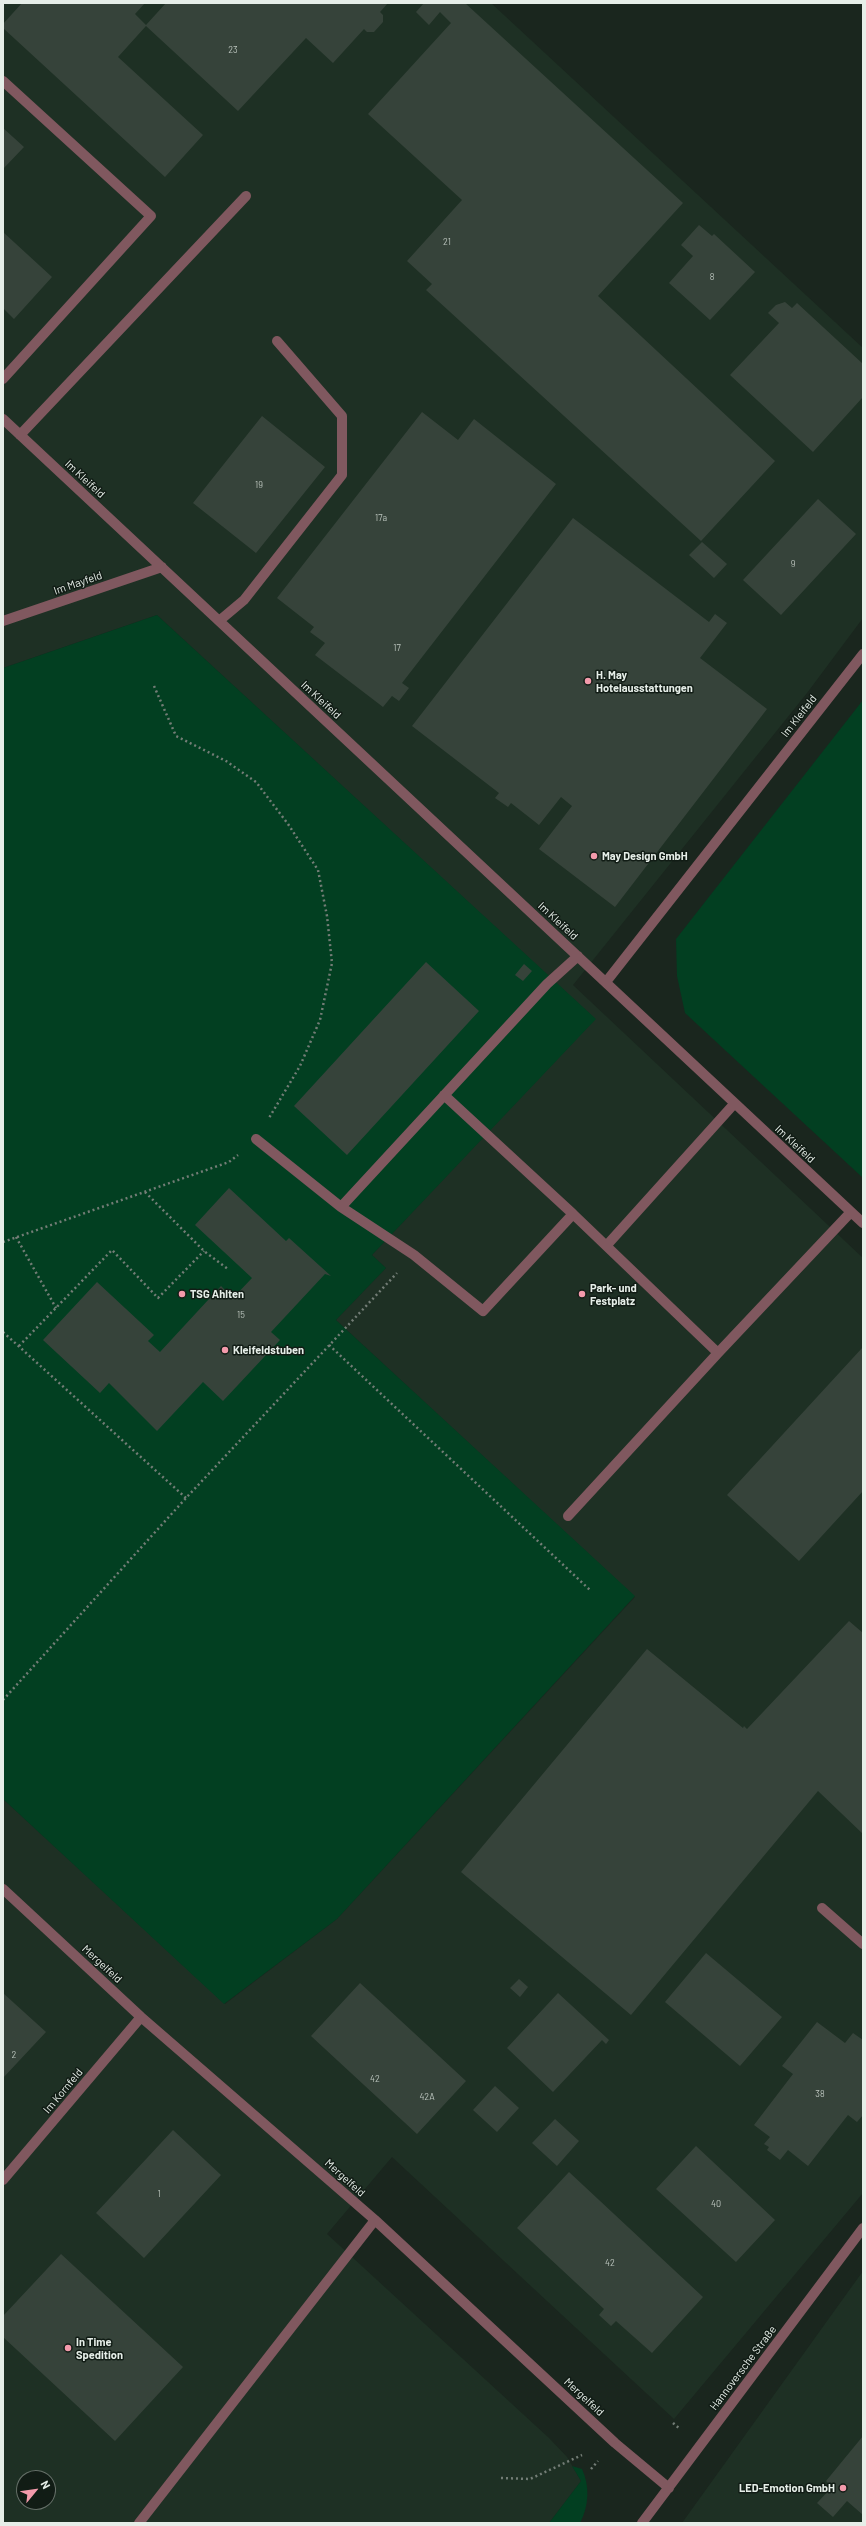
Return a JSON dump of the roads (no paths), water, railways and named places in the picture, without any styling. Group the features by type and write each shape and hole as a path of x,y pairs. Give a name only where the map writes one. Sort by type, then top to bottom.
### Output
{"street":[{"path":"3,81 151,216 3,379"},
{"path":"20,435 246,196"},
{"path":"219,621 244,600 342,475 342,416 277,341"},
{"name":"Im Kleifeld","path":"3,419 863,1223"},
{"name":"Im Mayfeld","path":"3,621 162,567"},
{"name":"Im Kleifeld","path":"606,982 863,654"},
{"path":"341,1207 547,984 578,956"},
{"path":"444,1095 607,1245 718,1353"},
{"path":"607,1245 734,1104"},
{"path":"256,1139 341,1207 414,1254 483,1311 573,1214"},
{"path":"568,1516 718,1353 851,1212"},
{"name":"Mergelfeld","path":"3,1889 141,2017 375,2220 615,2443 669,2488"},
{"path":"822,1908 863,1944"},
{"name":"Im Kornfeld","path":"3,2180 141,2017"},
{"path":"139,2523 375,2220"},
{"name":"Hannoversche Straße","path":"642,2523 863,2228"}],"place":[{"name":"H. May Hotelausstattungen","path":"588,681"},
{"name":"May Design GmbH","path":"594,856"},
{"name":"TSG Ahlten","path":"182,1294"},
{"name":"Park- und Festplatz","path":"582,1294"},
{"name":"Kleifeldstuben","path":"225,1350"},
{"name":"In Time Spedition","path":"68,2348"},
{"name":"LED-Emotion GmbH","path":"843,2488"}]}
